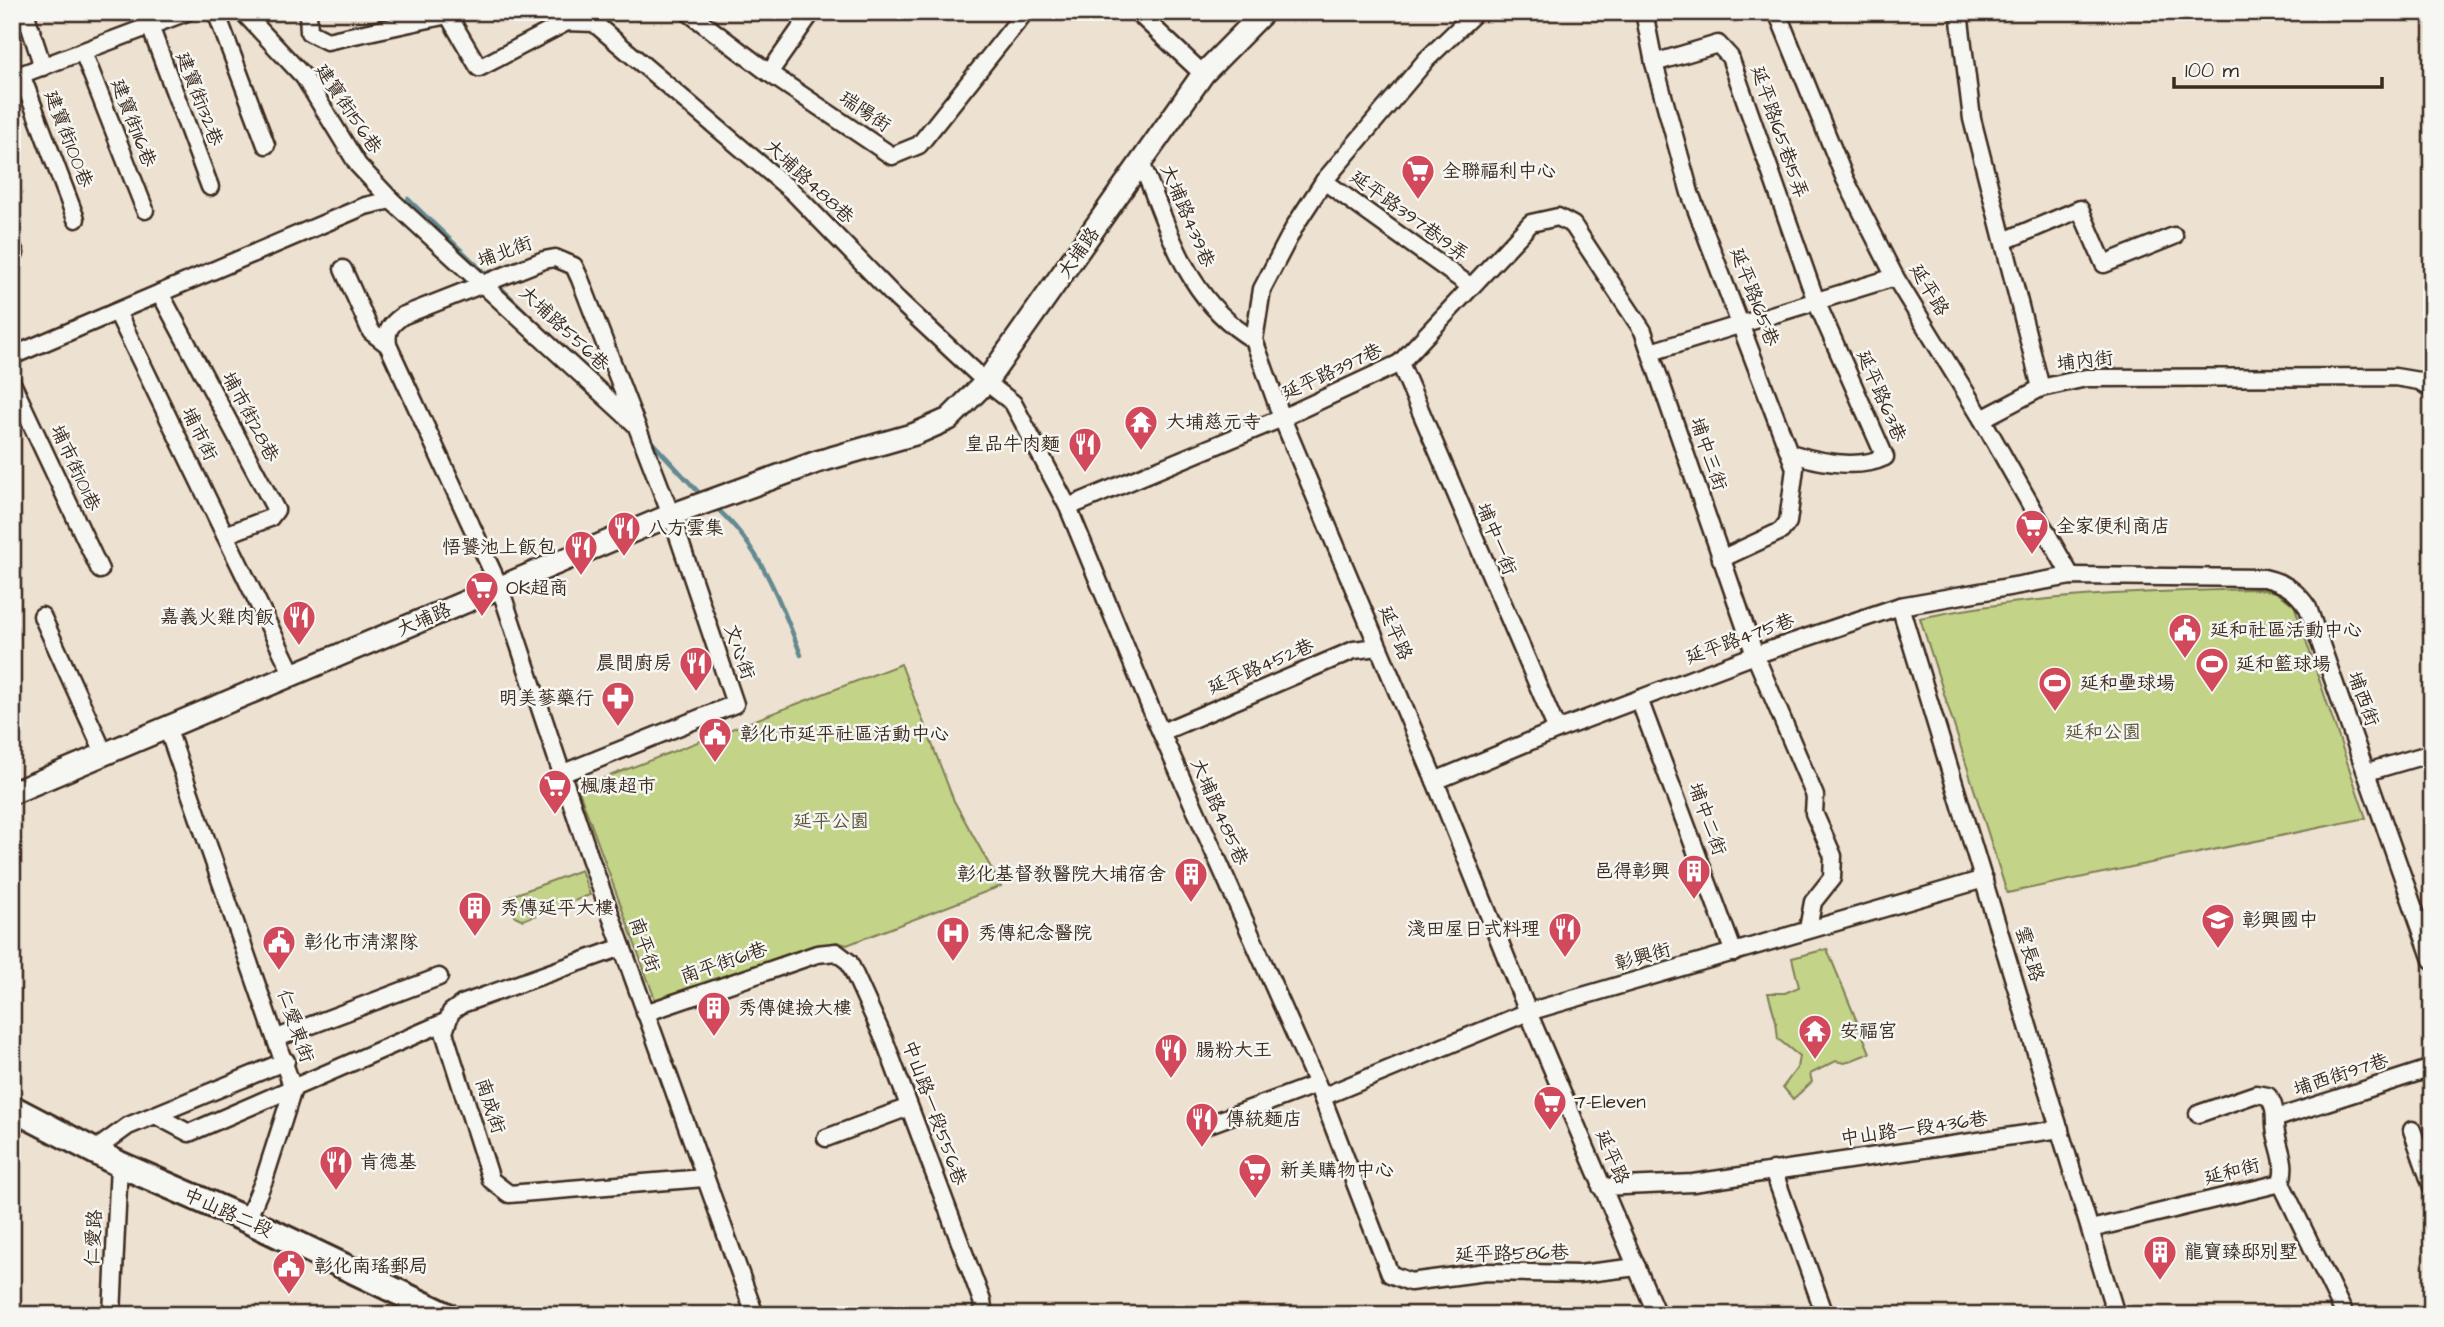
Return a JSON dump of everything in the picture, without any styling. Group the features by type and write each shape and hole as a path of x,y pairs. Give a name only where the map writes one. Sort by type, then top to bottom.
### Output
{"main road":[{"name":"大埔路","path":"12,793 671,515 839,455 915,434 949,419 986,382 1142,165 1203,74 1264,12"},
{"name":"中山路二段","path":"12,1108 119,1164 247,1220 446,1315"}],"street":[{"path":"25,12 43,67"},
{"name":"建寶街132巷","path":"138,12 147,27 210,187"},
{"path":"17,76 187,12"},
{"path":"216,12 266,145"},
{"name":"建寶街156巷","path":"243,12 304,77 358,165 391,200"},
{"path":"308,12 309,32 327,41 453,14"},
{"name":"瑞陽街","path":"688,12 769,73 892,156 919,145 1025,12"},
{"path":"769,73 812,12"},
{"path":"1137,12 1203,74"},
{"name":"延平路165巷","path":"1644,12 1654,63 1690,193 1796,468 1788,522 1782,531 1721,559"},
{"name":"延平路","path":"1777,12 1845,179 1895,277 1982,419 2071,576"},
{"name":"埔內街","path":"1959,12 1972,120 2041,388 2086,378 2266,375 2395,377 2419,381 2432,389"},
{"name":"大埔路488巷","path":"453,14 479,68 568,22 594,23 793,192 897,299 986,382"},
{"name":"延平路","path":"1467,15 1383,109 1325,181 1296,224 1262,289 1254,340 1282,418 1435,781 1601,1187 1657,1315"},
{"name":"延平路165巷15弄","path":"1654,63 1718,44 1730,57 1816,301"},
{"name":"建寶街116巷","path":"83,52 145,210"},
{"name":"建寶街100巷","path":"17,76 76,219"},
{"name":"大埔路439巷","path":"1142,165 1194,287 1230,326 1254,340"},
{"name":"延平路397巷19弄","path":"1325,181 1470,286"},
{"path":"12,356 365,206 391,200"},
{"name":"大埔路556巷","path":"391,200 638,427 671,515"},
{"path":"2004,241 2080,209 2104,264 2174,236"},
{"name":"埔中三街","path":"1400,363 1531,223 1558,217 1573,225 1643,331 1755,655 1815,796 1815,813 1833,856 1832,878 1813,902 1808,929"},
{"name":"埔北街","path":"388,345 387,334 391,324 401,316 555,258 574,266 638,427"},
{"path":"343,270 371,331 388,345 499,588"},
{"path":"1651,352 1895,277"},
{"name":"埔市街28巷","path":"160,293 276,510 270,518 225,535"},
{"name":"延平路63巷","path":"1790,453 1812,460 1870,464 1885,457 1816,301"},
{"name":"埔市街","path":"117,312 293,675"},
{"name":"延平路397巷","path":"1068,507 1282,418 1400,363"},
{"name":"埔中一街","path":"1400,363 1556,730"},
{"name":"大埔路485巷","path":"986,382 1013,403 1068,507 1161,732 1320,1091 1390,1274"},
{"name":"埔市街101巷","path":"12,383 100,570"},
{"path":"1982,419 2041,388"},
{"name":"文心街","path":"561,774 735,704 671,515"},
{"name":"延平路475巷","path":"1435,781 1556,730 1755,655 1900,606 2071,576"},
{"name":"埔西街","path":"2071,576 2264,578 2284,583 2298,594 2308,608 2432,960"},
{"name":"南平街","path":"499,588 645,1013 755,1315"},
{"name":"雲長路","path":"1900,606 2116,1315"},
{"path":"42,616 104,753"},
{"name":"延平路452巷","path":"1161,732 1354,650 1378,647"},
{"name":"埔中二街","path":"1639,699 1734,953"},
{"name":"仁愛東街","path":"167,727 286,1061 293,1089 264,1180 247,1220"},
{"path":"2367,772 2432,753"},
{"name":"彰興街","path":"1205,1126 1320,1091 1528,1012 1984,879"},
{"path":"155,1115 189,1133 445,1022 462,1004 622,947"},
{"name":"中山路一段556巷","path":"817,954 836,952 849,962 884,1039 982,1301 984,1315"},
{"name":"南平街61巷","path":"645,1013 817,954"},
{"path":"277,1038 439,977"},
{"name":"南成街","path":"445,1022 444,1032 491,1180 509,1194 704,1178"},
{"path":"95,1150 128,1126 286,1061"},
{"name":"埔西街97巷","path":"2198,1114 2256,1094 2268,1096 2277,1118 2432,1068"},
{"path":"826,1138 909,1107"},
{"path":"2277,1118 2275,1131 2285,1168 2281,1183"},
{"name":"中山路一段436巷","path":"1601,1187 1693,1183 2060,1129"},
{"path":"2412,1130 2432,1187"},
{"name":"仁愛路","path":"112,1315 119,1164"},
{"path":"1773,1170 1825,1315"},
{"name":"延和街","path":"2091,1229 2281,1183 2345,1315"},
{"name":"延平路586巷","path":"1390,1274 1410,1282 1486,1272 1579,1274 1637,1267"}],"green space":[{"name":"延和公園","path":"2259,589 2276,592 2294,605 2366,818 2007,893 1920,618 2047,599"},
{"name":"延平公園","path":"901,664 954,801 1001,886 847,945 837,942 656,1002 578,788"},
{"path":"581,870 590,895 523,920 515,916 511,896"},
{"path":"1827,949 1870,1053 1845,1063 1836,1061 1810,1074 1812,1082 1793,1099 1783,1087 1797,1068 1799,1056 1778,1039 1768,993 1785,993 1799,987 1792,958"}],"waterway":[{"path":"408,199 490,278"},
{"path":"497,284 546,332"},
{"path":"649,439 702,496"},
{"path":"714,506 730,521 756,556 777,595 801,655"}],"place":[{"name":"全聯福利中心","path":"1418,201"},
{"name":"大埔慈元寺","path":"1141,452"},
{"name":"皇品牛肉麵","path":"1085,474"},
{"name":"全家便利商店","path":"2032,556"},
{"name":"八方雲集","path":"624,558"},
{"name":"悟饕池上飯包","path":"581,577"},
{"name":"OK超商","path":"482,618"},
{"name":"嘉義火雞肉飯","path":"299,647"},
{"name":"延和社區活動中心","path":"2185,660"},
{"name":"晨間廚房","path":"696,693"},
{"name":"延和籃球場","path":"2212,694"},
{"name":"延和壘球場","path":"2055,713"},
{"name":"明美蔘藥行","path":"618,728"},
{"name":"彰化市延平社區活動中心","path":"715,764"},
{"name":"楓康超市","path":"555,816"},
{"name":"邑得彰興","path":"1694,901"},
{"name":"彰化基督教醫院大埔宿舍","path":"1191,904"},
{"name":"秀傳延平大樓","path":"475,938"},
{"name":"彰興國中","path":"2218,950"},
{"name":"淺田屋日式料理","path":"1565,959"},
{"name":"秀傳紀念醫院","path":"953,963"},
{"name":"彰化市清潔隊","path":"279,972"},
{"name":"秀傳健撿大樓","path":"714,1038"},
{"name":"安福宮","path":"1815,1061"},
{"name":"腸粉大王","path":"1171,1080"},
{"name":"7-Eleven","path":"1550,1132"},
{"name":"傳統麵店","path":"1202,1149"},
{"name":"肯德基","path":"336,1192"},
{"name":"新美購物中心","path":"1255,1200"},
{"name":"龍寶臻邸別墅","path":"2160,1282"},
{"name":"彰化南瑤郵局","path":"289,1296"}]}
